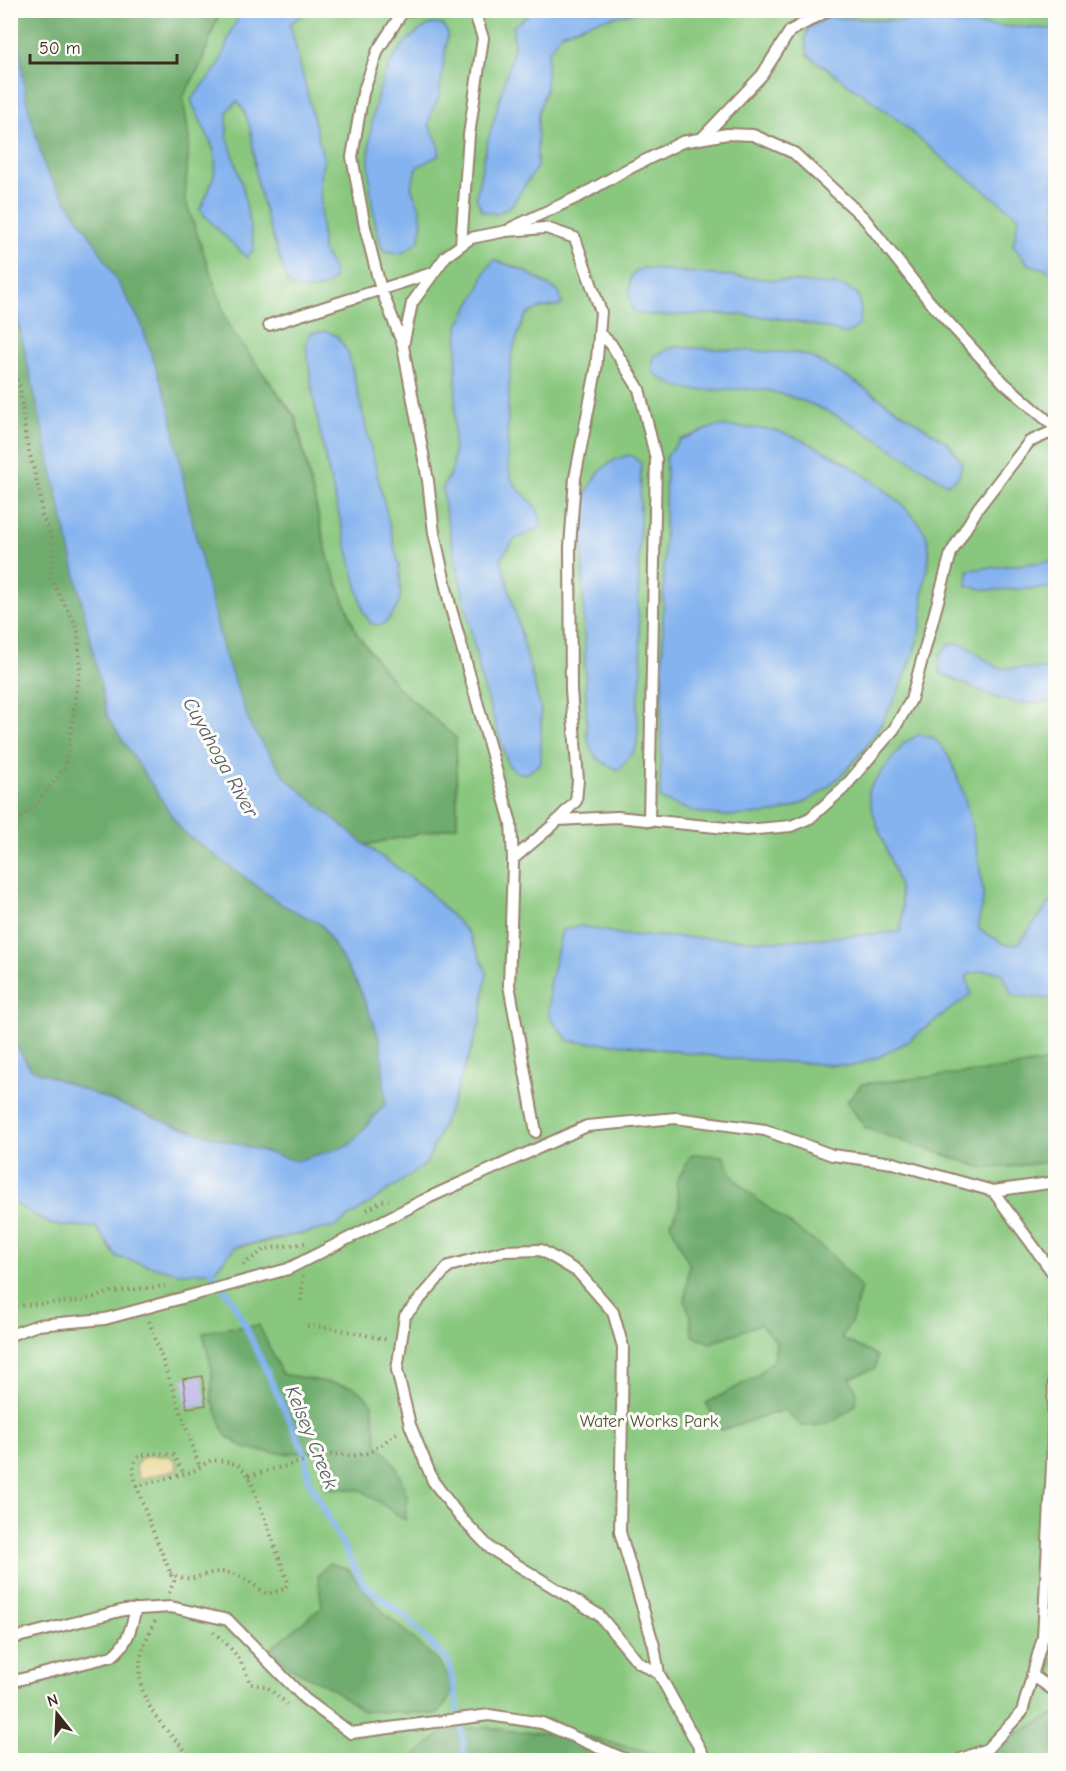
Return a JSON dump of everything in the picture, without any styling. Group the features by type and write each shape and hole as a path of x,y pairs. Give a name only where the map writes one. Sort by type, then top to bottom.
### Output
{"lane":[{"path":"412,10 403,11 378,50 363,93 352,157 365,227 381,290 403,346 428,481 434,533 472,691 511,823 513,859 509,985 536,1132"},
{"path":"461,245 469,135 483,38 474,11 469,10"},
{"path":"703,137 762,75 790,31 829,10"},
{"path":"506,231 582,195 682,142 726,134 753,135 794,153 864,218 929,301 1004,383 1056,429 1029,442 978,508 951,553 911,700 894,729 843,789 810,818 791,826 746,830 617,817 558,820"},
{"path":"403,346 412,303 446,256 471,238 506,231 546,228 575,238 601,312 596,370 575,478 570,547 572,690 578,780 576,801 513,859"},
{"path":"269,325 432,273"},
{"path":"599,333 611,344 639,389 656,459 649,821"},
{"path":"10,1335 38,1325 105,1319 231,1286 299,1263 430,1197 587,1126 676,1118 765,1130 832,1155 893,1163 993,1191 1056,1182"},
{"path":"993,1191 1056,1277"},
{"path":"658,1674 638,1662 599,1615 491,1549 460,1517 433,1481 410,1425 397,1370 405,1316 448,1266 504,1251 540,1250 578,1272 613,1312 623,1347 620,1532 654,1646 658,1674 706,1761"},
{"path":"959,1761 987,1749 1022,1712 1043,1637 1052,1466 1056,1293"},
{"path":"10,1639 86,1618 136,1609 171,1607 228,1620 305,1699 351,1733 489,1715 542,1723 627,1761"},
{"path":"10,1682 112,1656 122,1649 129,1635 136,1609"},
{"path":"1032,1675 1056,1692"}],"path":[{"path":"10,363 20,388 26,439 41,499 42,515 55,545 50,577 78,630 80,668 66,766 35,806 10,827"},
{"path":"363,1213 382,1201 391,1199"},
{"path":"235,1272 264,1249 307,1243"},
{"path":"299,1263 304,1284 301,1301"},
{"path":"10,1306 82,1301 111,1292 176,1285"},
{"path":"145,1310 172,1380 189,1442 200,1468"},
{"path":"307,1326 332,1328 401,1342"},
{"path":"249,1476 321,1456 336,1454 351,1456 369,1453 410,1425"},
{"path":"184,1474 174,1455 154,1453 139,1456 134,1462 133,1470 137,1486 174,1581 141,1654 138,1677 144,1700 194,1761"},
{"path":"137,1486 184,1474 200,1468 211,1460 224,1461 238,1466 249,1476 288,1582 285,1589 267,1594 254,1582 221,1572 189,1580 182,1580 170,1573"}],"green space":[{"path":"10,11 220,11 200,66 183,97 189,139 185,199 229,327 295,417 328,558 357,634 396,686 456,738 457,826 365,845 322,925 358,985 381,1039 386,1103 350,1145 296,1162 173,1125 31,1069 11,1038"},
{"name":"Water Works Park","path":"220,11 1055,11 1055,1760 11,1760 10,1199 52,1225 96,1227 117,1257 213,1272 235,1247 278,1240 426,1164 454,1099 480,1023 424,887 365,845 457,826 456,738 396,686 357,634 328,558 296,417 229,327 185,199 189,139 183,97 200,66"},
{"path":"1055,1060 1055,1161 983,1168 865,1128 847,1101 862,1084 1004,1069"},
{"path":"692,1154 723,1156 734,1178 760,1202 831,1254 861,1288 852,1321 841,1338 877,1356 876,1368 850,1378 857,1392 856,1405 837,1419 817,1426 801,1426 785,1410 721,1430 706,1403 754,1378 774,1360 776,1341 760,1324 710,1343 692,1335 690,1314 685,1301 689,1264 670,1223 679,1207 676,1182"},
{"path":"259,1325 282,1374 354,1387 372,1404 377,1442 396,1466 407,1495 405,1520 361,1490 324,1488 318,1450 286,1454 247,1449 226,1436 212,1400 212,1370 203,1333 224,1328"},
{"path":"329,1563 348,1569 381,1610 437,1660 449,1677 451,1695 439,1714 363,1711 331,1688 289,1667 271,1648 322,1607 318,1576"},
{"path":"1055,1714 1055,1760 974,1760 987,1749"},
{"path":"486,1727 518,1732 577,1734 661,1755 671,1760 410,1760 444,1731"}],"sand":[{"path":"147,1456 170,1456 176,1462 177,1470 139,1479 136,1467 140,1459"}],"water":[{"name":"Cuyahoga River","path":"17,10 16,19 26,99 46,171 94,241 141,323 170,409 188,503 223,650 251,727 287,779 365,845 424,887 469,934 487,972 480,1023 454,1099 426,1164 335,1227 235,1247 213,1272 178,1273 117,1257 96,1227 52,1225 12,1202 11,1038 31,1069 173,1125 296,1161 350,1145 386,1103 380,1039 358,985 322,925 281,904 182,831 108,718 11,290 10,11"},
{"path":"535,10 664,11 632,13 595,21 562,33 548,52 546,90 538,113 537,167 512,205 497,214 482,211 476,197 486,147 514,48 513,26"},
{"path":"242,11 307,11 290,24 324,160 320,178 322,249 333,269 334,279 318,289 300,289 288,284 258,186 247,119 237,101 227,112 227,135 243,188 254,248 247,258 200,209 214,176 215,164 211,142 191,100 219,65 231,31"},
{"path":"827,17 1055,29 1055,272 1028,264 1013,245 1019,217 942,158 894,117 808,55 805,39 809,27"},
{"path":"431,24 443,25 448,33 439,97 431,113 429,125 438,142 440,155 417,167 411,187 420,208 422,226 419,241 401,254 383,250 376,223 369,159 371,125 378,93 390,65 407,41"},
{"path":"494,260 525,271 559,292 562,305 540,308 526,315 512,354 510,379 507,437 509,469 515,485 537,510 541,527 514,540 501,558 541,710 541,763 526,774 516,772 508,764 482,682 445,509 443,488 453,468 458,326 478,291 486,270"},
{"path":"641,268 843,286 858,294 861,310 859,326 846,334 801,323 753,316 634,313 629,296 631,276"},
{"path":"326,331 337,336 348,352 399,565 400,598 395,612 382,625 371,624 364,613 330,479 316,411 306,343 311,333"},
{"path":"674,347 797,353 811,357 849,378 948,443 962,463 958,478 947,484 862,430 817,407 793,398 753,389 694,390 666,381 652,371 654,356"},
{"path":"717,426 772,430 790,435 834,456 900,503 916,520 928,542 929,557 921,625 914,652 889,710 872,738 830,785 806,802 775,813 713,815 692,811 660,798 666,457 680,440"},
{"path":"630,455 641,463 638,609 642,669 637,708 636,748 619,770 601,761 593,753 587,734 581,502 600,471 612,461"},
{"path":"1055,561 1055,588 988,590 967,586 968,570"},
{"path":"950,643 963,644 998,668 1055,669 1055,701 1022,703 1008,701 940,673 940,654"},
{"path":"920,734 933,738 943,749 953,765 961,786 974,834 981,877 983,902 979,929 1006,945 1019,943 1055,896 1055,996 1046,999 1012,995 1003,974 980,971 971,974 966,976 971,994 907,1042 881,1056 853,1066 735,1059 629,1045 569,1041 549,1017 549,985 562,930 581,926 624,935 779,941 900,932 901,896 877,825 868,790 904,743"}],"building":[{"path":"202,1376 206,1405 187,1408 183,1379"}],"waterway":[{"name":"Kelsey Creek","path":"213,1272 237,1308 306,1456 308,1479 364,1585 405,1616 449,1663 463,1738 464,1760"}]}
